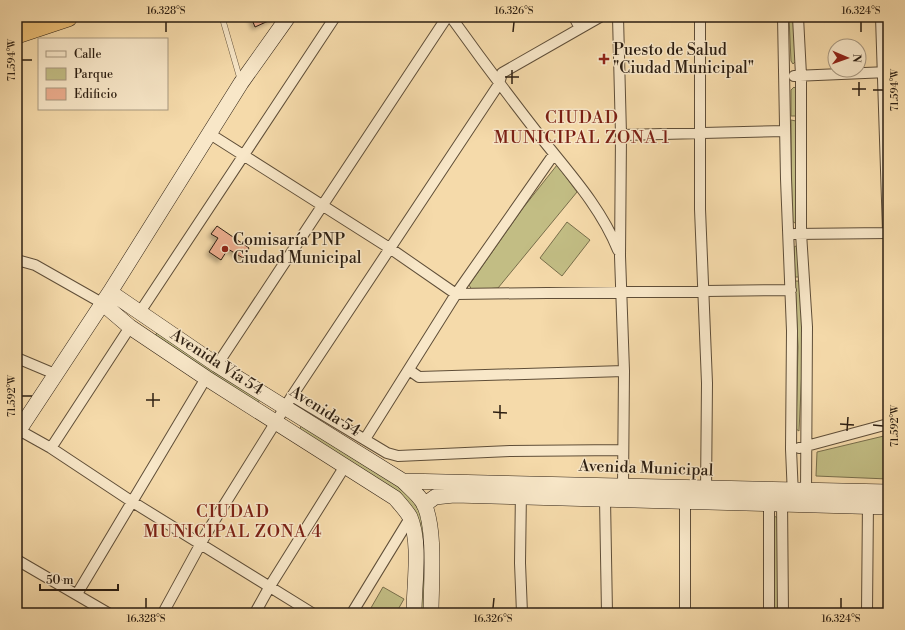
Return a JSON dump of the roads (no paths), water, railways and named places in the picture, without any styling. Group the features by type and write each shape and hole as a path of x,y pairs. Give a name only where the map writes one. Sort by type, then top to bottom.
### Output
{"highway":[{"path":"17,34 68,17"}],"main road":[{"path":"18,430 106,298 241,83 288,17"},
{"name":"Avenida 54","path":"106,298 140,312 217,364 288,402 403,481 424,504"},
{"name":"Avenida Vía 54","path":"106,298 130,327 206,378 395,498 410,518 415,548 414,613"},
{"name":"Avenida Municipal","path":"403,481 521,489 605,499 685,494"},
{"name":"Avenida Municipal","path":"424,504 434,497 441,496 521,489 623,486 685,494 868,499 888,507"},
{"name":"Avenida Municipal","path":"868,499 888,492"},
{"path":"424,504 430,533 431,613"}],"street":[{"path":"140,312 335,17"},
{"path":"217,364 447,17"},
{"path":"451,17 499,84 602,216 612,234 620,256"},
{"path":"574,17 580,28"},
{"path":"163,613 201,543 288,402 391,249 499,84 502,73 600,17"},
{"path":"607,613 605,499 623,486 624,371 620,256 621,134 618,17"},
{"path":"700,17 700,132 707,383 706,495"},
{"path":"770,613 787,497 792,449 791,290 788,234 783,17"},
{"path":"783,613 787,497 805,446 807,327 801,234 801,75 798,17"},
{"path":"788,234 888,232 885,72 881,17"},
{"path":"785,76 885,72"},
{"path":"621,134 785,131"},
{"path":"210,134 391,249 456,294 791,290"},
{"path":"365,439 456,294 554,154"},
{"path":"17,260 35,266 106,298"},
{"path":"51,448 130,327"},
{"path":"17,358 55,374"},
{"path":"409,370 419,377 624,371"},
{"path":"77,594 131,501 206,378"},
{"path":"288,402 365,439 387,453 398,456 510,451 623,450"},
{"path":"792,449 888,424"},
{"path":"18,430 51,448 131,501 312,613"},
{"path":"255,613 270,586 345,466"},
{"path":"521,489 520,563 522,613"},
{"path":"685,494 685,613"},
{"path":"867,613 868,499"},
{"path":"352,613 410,518"},
{"path":"17,560 108,613"}],"lane":[{"path":"222,17 241,83"}],"place":[{"name":"Puesto de Salud \"Ciudad Municipal\"","path":"604,59"},
{"name":"Comisaría PNP Ciudad Municipal","path":"225,249"}],"district":[{"name":"CIUDAD MUNICIPAL ZONA 1","path":"582,128"},
{"name":"CIUDAD MUNICIPAL ZONA 4","path":"233,522"}]}
